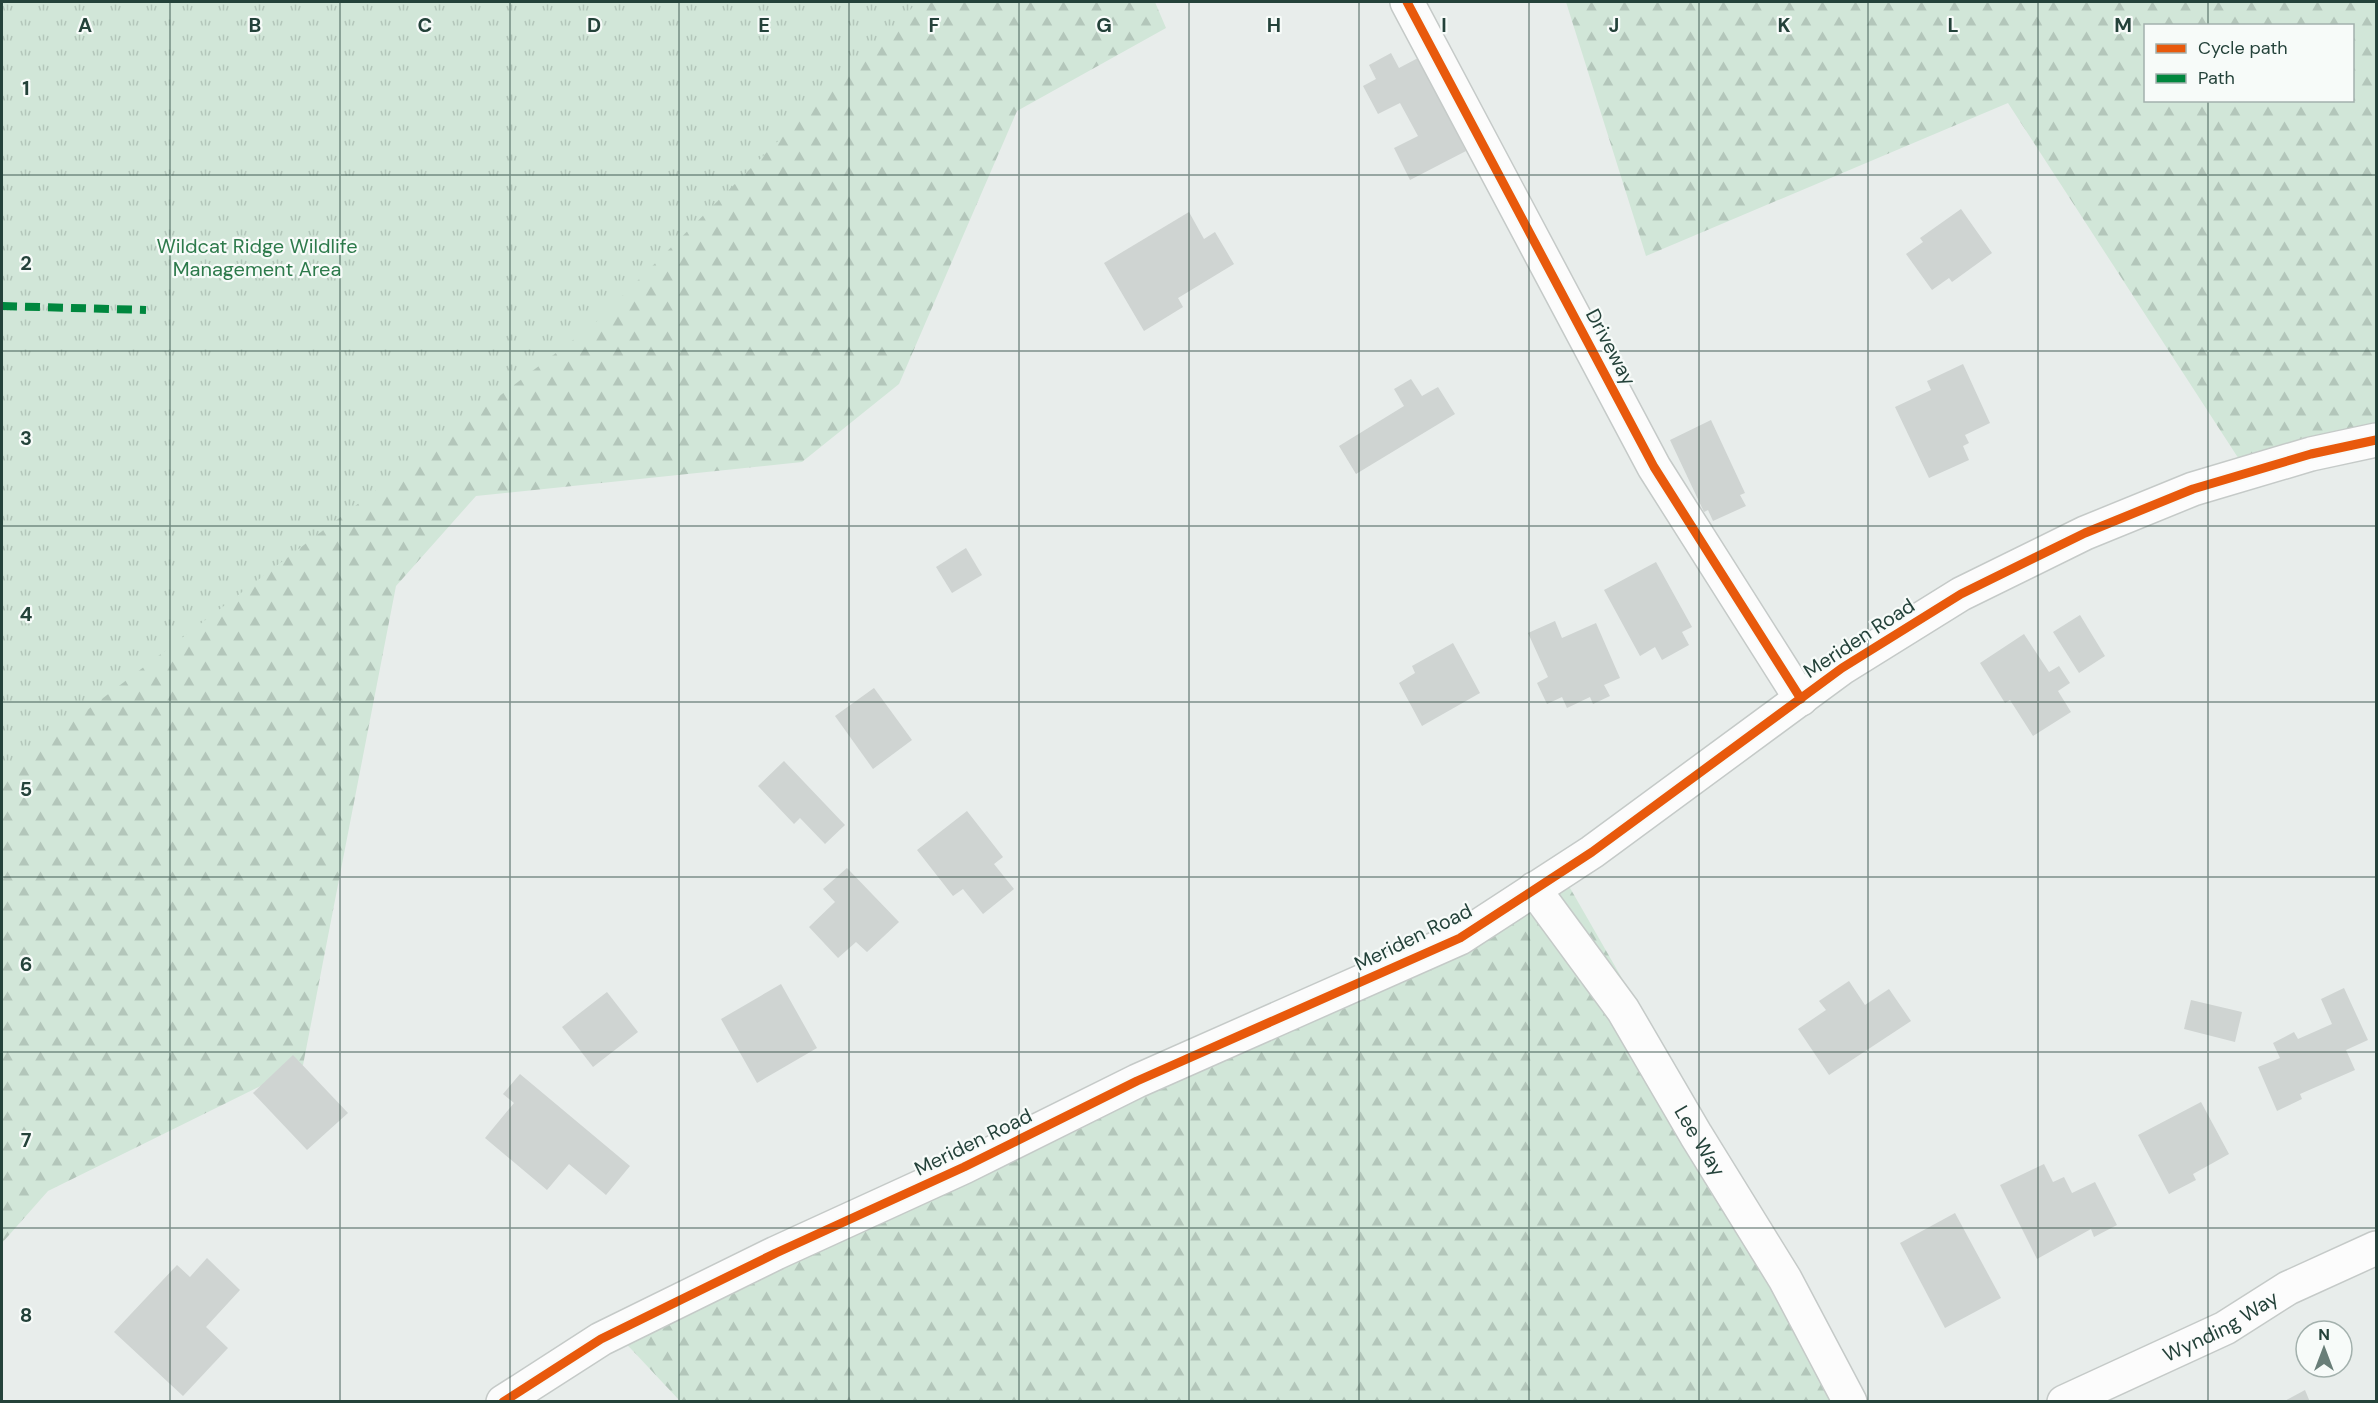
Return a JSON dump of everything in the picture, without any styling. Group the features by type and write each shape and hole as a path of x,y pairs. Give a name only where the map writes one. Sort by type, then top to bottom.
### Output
{"street":[{"name":"Driveway","path":"1407,2 1654,467 1801,699"},
{"name":"Meriden Road","path":"503,1401 612,1334 776,1253 964,1167 1137,1081 1460,938 1592,852 1842,668 1962,594 2085,533 2193,489 2311,454 2376,440"},
{"name":"Lee Way","path":"1534,890 1623,1011 1785,1279 1850,1401"},
{"name":"Wynding Way","path":"2064,1401 2224,1328 2288,1288 2376,1248"}],"green space":[{"path":"2,2 1155,2 1166,28 1017,111 899,384 802,462 476,496 396,586 303,1065 48,1191 2,1243"},
{"name":"Wildcat Ridge Wildlife Management Area","path":"2,2 918,2 594,324 2,775"},
{"path":"1566,2 2376,2 2376,426 2246,470 2008,103 1646,256"},
{"path":"1566,881 1865,1401 680,1401 618,1335"}],"building":[{"path":"1391,53 1399,68 1418,58 1466,151 1410,180 1394,148 1418,136 1400,103 1378,114 1363,86 1376,79 1369,65"},
{"path":"1961,209 1992,253 1952,282 1949,278 1932,290 1906,254 1923,242 1920,238"},
{"path":"1189,212 1204,239 1215,232 1234,264 1178,298 1183,307 1144,331 1104,263"},
{"path":"1963,364 1990,423 1965,435 1969,443 1963,446 1969,460 1929,478 1895,407 1931,390 1927,381"},
{"path":"1411,379 1422,396 1438,387 1455,414 1356,474 1339,446 1404,406 1394,389"},
{"path":"1711,420 1745,493 1740,495 1746,506 1713,521 1708,510 1704,512 1670,440"},
{"path":"966,548 982,575 952,593 936,567"},
{"path":"1656,562 1692,627 1682,632 1689,645 1662,660 1655,647 1640,656 1604,590"},
{"path":"2080,615 2105,656 2079,673 2053,632"},
{"path":"1555,621 1562,638 1596,623 1620,678 1604,685 1610,696 1593,704 1590,697 1567,708 1562,697 1547,704 1537,683 1548,677 1528,633"},
{"path":"2024,634 2049,672 2059,666 2070,683 2058,691 2071,712 2033,736 2010,700 2005,703 1980,663"},
{"path":"1453,643 1480,693 1422,726 1399,683 1415,673 1412,666"},
{"path":"874,688 912,740 873,769 835,716"},
{"path":"784,761 845,825 825,844 800,818 794,824 758,786"},
{"path":"967,811 1003,857 994,864 1014,889 983,914 963,889 953,896 917,850"},
{"path":"847,868 899,922 867,952 856,942 838,958 809,927 835,902 823,889"},
{"path":"1849,981 1865,1005 1889,989 1911,1021 1829,1075 1798,1029 1826,1010 1819,1001"},
{"path":"781,984 817,1048 757,1083 721,1019"},
{"path":"2344,988 2368,1040 2346,1050 2355,1070 2300,1094 2302,1099 2277,1111 2258,1067 2280,1058 2273,1043 2294,1032 2298,1039 2332,1024 2321,999"},
{"path":"607,992 638,1032 593,1067 562,1027"},
{"path":"2191,1000 2242,1012 2235,1042 2184,1029"},
{"path":"293,1055 348,1113 307,1150 253,1093"},
{"path":"520,1074 630,1166 606,1195 569,1164 547,1190 485,1138 514,1103 503,1094"},
{"path":"2201,1102 2229,1154 2193,1174 2196,1180 2169,1194 2138,1135"},
{"path":"2044,1164 2053,1182 2064,1177 2072,1193 2095,1182 2117,1225 2094,1237 2091,1229 2037,1259 2000,1185"},
{"path":"1955,1213 2001,1298 1945,1328 1900,1243"},
{"path":"207,1258 240,1290 206,1327 228,1348 183,1396 114,1332 177,1265 190,1277"},
{"path":"2305,1390 2310,1402 2283,1402"}],"marked path":[{"path":"2,306 146,310"}],"cycle path":[{"path":"1407,2 1654,467 1801,699"},
{"path":"503,1402 601,1339 776,1253 964,1167 1137,1081 1460,938 1592,852 1842,668 1961,594 2085,533 2193,489 2311,454 2376,440"}]}
